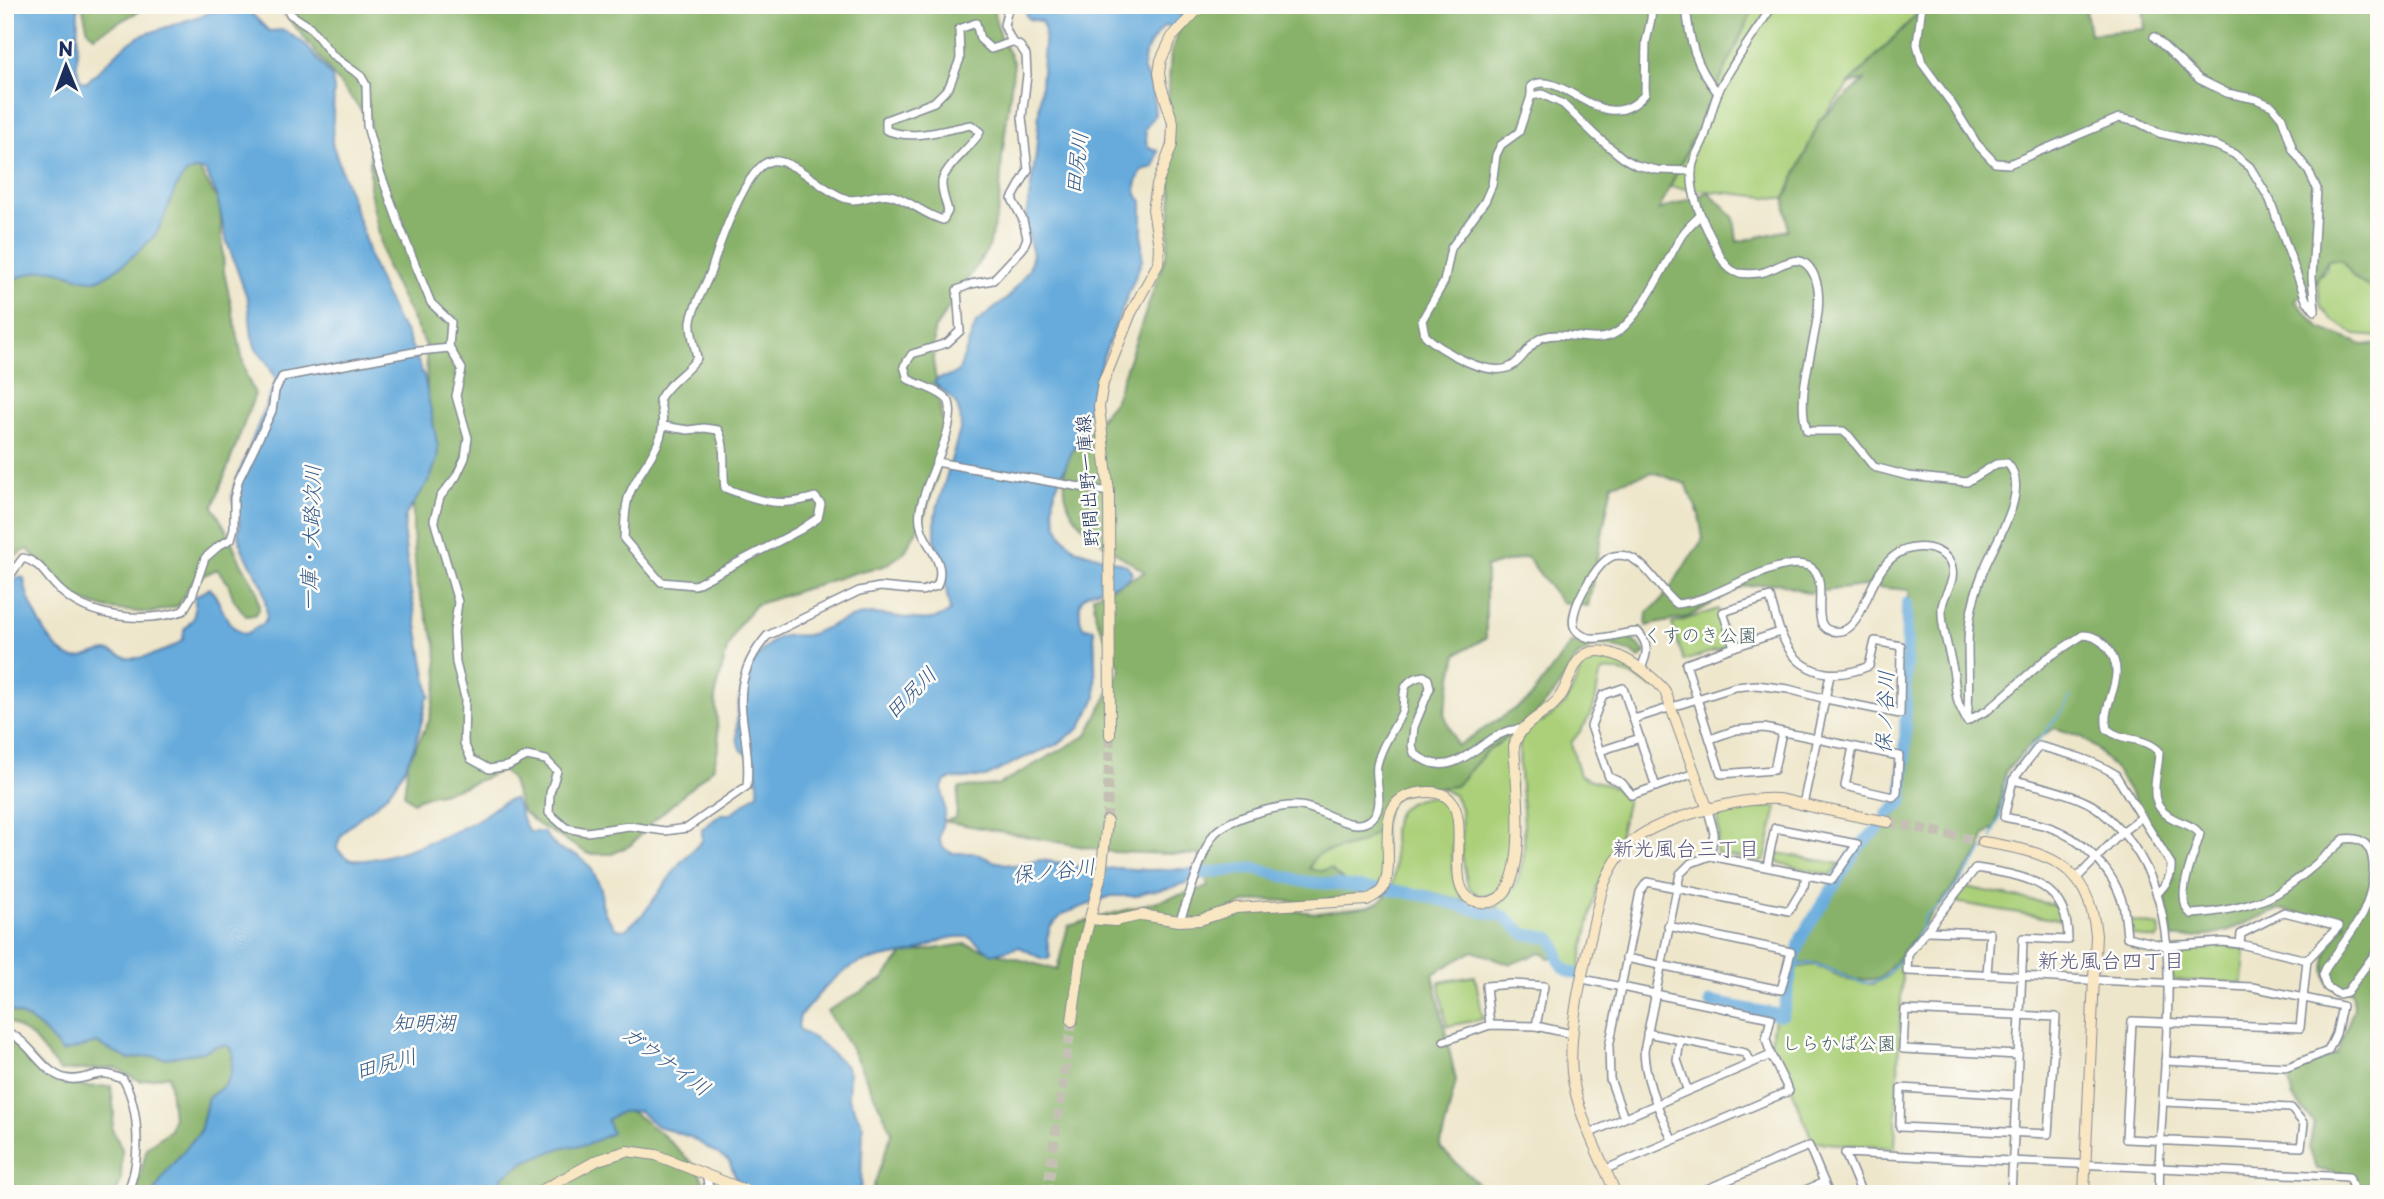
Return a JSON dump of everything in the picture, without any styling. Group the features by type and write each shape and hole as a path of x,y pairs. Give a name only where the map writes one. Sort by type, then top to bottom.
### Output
{"street":[{"path":"126,5 136,9 145,5"},
{"path":"286,5 290,14 310,27 333,56 362,76 366,85 367,126 379,169 431,303 452,322 450,348 462,369 456,396 468,438 465,458 456,477 440,497 434,520 458,602 454,632 456,663 465,698 464,743 471,760 489,769 508,766 527,756 546,760 557,771 550,793 549,813 566,828 587,832 629,827 665,831 687,828 747,786 749,770 740,709 741,688 756,649 766,636 859,591 880,587 922,591 937,586 941,576 938,563 920,529 919,510 951,415 949,401 944,395 908,379 904,366 912,354 947,343 960,331 957,290 993,280 1023,248 1027,238 1023,220 1012,199 1028,170 1021,117 1027,75 1026,55 1020,46 1012,42 1004,26 1009,5"},
{"name":"野間出野一庫線","path":"1110,735 1109,517 1099,407 1103,383 1131,313 1158,264 1159,246 1153,209 1157,185 1172,145 1173,123 1159,73 1165,49 1202,5"},
{"path":"1652,5 1646,42 1645,94 1640,100 1621,109 1607,110 1596,108 1564,89 1537,83 1531,86 1531,96 1519,132 1502,145 1496,155 1495,176 1485,201 1451,248 1444,282 1422,320 1425,335 1446,353 1489,368 1506,368 1517,362 1542,337 1603,338 1615,334 1637,311 1684,233 1700,215"},
{"path":"1686,5 1688,34 1697,61 1718,93"},
{"path":"1773,5 1718,93 1692,171 1700,215 1729,269 1738,273 1762,273 1797,260 1812,271 1819,298 1804,387 1804,423 1807,431 1843,431 1874,467 1908,476 1967,482 1996,464 2007,463 2012,467 2016,476 2016,495 1984,568 1971,618 1967,721"},
{"path":"1922,5 1917,28 1918,54 1989,158 1996,163 2009,164 2119,117 2138,122 2159,133 2217,146 2234,153 2250,167 2270,200 2306,300 2315,311 2312,278 2317,189 2293,150 2282,118 2272,106 2256,99 2227,93 2199,79 2154,37"},
{"path":"663,425 688,430 718,430 724,440 722,469 725,488 773,503 796,503 815,496 821,504 818,518 695,585 660,582 624,539 629,495 660,441 663,412 659,400 665,389 691,367 697,358 691,323 733,209 760,166 773,161 790,165 849,200 891,195 943,220 948,211 942,186 944,176 975,142 980,132 971,125 917,135 897,135 886,130 886,120 934,102 949,87 960,60 959,29 976,23 980,40 991,49 1012,42"},
{"path":"1531,96 1542,94 1563,104 1596,136 1636,165 1657,170 1692,171"},
{"path":"5,582 23,558 35,561 57,588 73,602 89,610 125,616 164,617 183,611 192,596 205,558 231,539 236,512 234,498 239,480 272,411 275,391 282,377 418,351 450,348"},
{"path":"936,462 1108,492"},
{"path":"1641,668 1647,649 1638,632 1589,638 1576,631 1574,626 1573,620 1580,595 1612,555 1627,556 1636,561 1677,604 1705,598 1778,568 1805,565 1812,568 1822,585 1818,609 1821,621 1829,629 1841,631 1858,617 1873,581 1892,557 1915,548 1934,549 1945,555 1952,567 1952,582 1942,605 1943,622 1957,699 1967,721"},
{"path":"1634,719 1735,687 1756,685 1788,689 1900,714 1901,646 1875,640 1869,666 1854,672 1830,675 1800,662 1790,651 1780,632 1770,597 1723,612 1734,647"},
{"path":"1780,632 1686,664 1721,774 1774,770 1782,732"},
{"path":"1967,721 1988,710 2020,680 2070,642 2083,635 2100,640 2109,650 2116,674 2105,713 2107,729 2112,734 2151,743 2159,751 2153,789 2157,804 2163,813 2196,828 2200,834 2187,874 2183,904 2185,909 2191,914 2202,913 2273,896 2299,879 2344,839 2361,839 2370,845 2376,854 2377,866 2364,911 2323,975 2325,984 2338,993 2347,992 2379,948"},
{"path":"1090,919 1115,921 1142,915 1179,921 1199,919 1236,908 1367,900 1382,891 1388,875 1388,822 1393,809 1399,800 1411,794 1430,792 1441,794 1453,802 1458,815 1459,877 1463,890 1471,900 1493,900 1506,891 1518,860 1520,839 1514,746 1521,729 1556,703 1575,666 1585,654 1604,652 1622,657 1641,668 1665,691 1708,810 1714,833 1710,856"},
{"path":"1803,805 1830,675"},
{"path":"1179,921 1213,834 1234,820 1288,806 1303,806 1351,824 1369,822 1376,815 1379,804 1376,775 1381,752 1402,710 1406,685 1418,677 1424,676 1428,679 1430,688 1412,738 1414,753 1420,759 1430,763 1453,763 1478,750 1500,733 1521,729"},
{"path":"1656,787 1623,688 1603,695 1591,726 1609,777 1622,783 1632,794 1656,787 1695,773"},
{"path":"1710,738 1748,728 1782,732 1899,756 1897,793 1894,797 1845,786 1853,747"},
{"path":"1600,751 1640,738"},
{"path":"2157,894 2172,873 2171,864 2115,774 2101,765 2039,746 2013,780 2004,817 2047,826 2063,833 2096,858 2113,880 2123,905 2127,937 2168,946 2223,942 2240,944 2307,960"},
{"path":"2013,780 2047,788 2096,808 2135,846 2151,876 2168,946 2159,1194"},
{"path":"1616,1194 1580,1107 1572,1074 1572,1034 1602,889 1620,854 1649,830 1731,803 1757,799 1781,799 1888,822"},
{"path":"2076,879 2122,832 2142,817"},
{"path":"1072,1021 1082,949 1106,842 1107,821"},
{"path":"1672,1140 1644,1068 1644,1051 1680,874 1691,863 1710,856 1832,880 1857,844 1775,828 1767,866"},
{"path":"1983,842 2036,852 2059,863 2076,879 2089,899 2095,922 2084,1194"},
{"path":"2011,1194 2022,976 2023,938 2068,940 2068,926 2064,910 2049,891 2035,881 1976,868 1908,954 1907,971 1987,974 2022,976 2094,980 2252,987 2342,1006 2329,1051 2288,1066 2165,1061"},
{"path":"1624,1118 1610,1079 1609,1047 1640,892 1647,882 1789,911 1804,886 1806,875"},
{"path":"2240,944 2241,934 2284,912 2339,926 2354,927"},
{"path":"1626,958 1781,990 1791,952 1668,926"},
{"path":"2164,1101 2291,1108 2304,1124 2301,1147 2126,1139 2132,1021 2300,1028 2307,960 2339,926"},
{"path":"1926,931 1990,933 1987,974"},
{"path":"1583,979 1771,1018 1766,1039 1789,1091 1606,1169"},
{"path":"1490,1026 1486,986 1512,984 1544,986 1536,1026"},
{"path":"2016,1094 1901,1088 1899,1127 2048,1134 2056,1017 1905,1010 1903,1049 2018,1055"},
{"path":"1444,1041 1490,1026 1536,1026 1572,1034"},
{"path":"5,1031 17,1035 52,1073 66,1079 82,1079 104,1073 123,1079 134,1105 136,1139 132,1182 126,1194"},
{"path":"1647,1034 1745,1053 1750,1062"},
{"path":"1680,1041 1677,1060 1687,1090"},
{"path":"1590,1133 1771,1055"},
{"path":"1695,1194 1809,1146 1829,1194"},
{"path":"536,1194 598,1160 627,1151 656,1155 755,1194"},
{"path":"1862,1194 1845,1153 2349,1177 2355,1194"},
{"path":"706,1176 714,1194"},
{"path":"1796,1194 1824,1182"}],"green space":[{"path":"82,5 150,5 94,36 88,31"},
{"path":"276,5 992,5 1000,37 1014,63 1002,157 999,207 989,247 934,330 933,361 943,426 937,476 923,519 904,553 884,566 755,605 738,626 727,649 715,697 719,745 713,768 649,825 631,845 612,854 589,854 539,825 522,811 511,779 502,770 481,780 413,802 404,794 408,762 429,721 438,680 436,644 417,587 413,532 413,490 428,440 426,346 386,267 370,191 370,119"},
{"path":"1168,5 1755,5 1659,210 1709,192 1734,217 1737,242 1788,230 1785,199 1820,120 1866,79 1848,85 1926,5 2085,5 2090,34 2145,29 2143,5 2379,5 2379,293 2356,279 2344,263 2334,259 2328,260 2314,284 2295,301 2320,328 2363,345 2379,344 2379,1194 2358,1194 2350,1175 2317,1169 2309,1148 2314,1123 2292,1096 2288,1076 2337,1053 2354,1008 2352,991 2337,989 2327,982 2325,972 2328,951 2345,924 2280,909 2229,930 2203,937 2172,938 2165,898 2174,880 2174,860 2117,772 2097,749 2082,737 2055,728 2035,740 2005,772 1996,827 1984,836 1980,852 1880,979 1856,980 1815,963 1794,964 1803,937 1861,850 1905,805 1910,760 1909,590 1863,586 1809,593 1780,583 1743,586 1688,617 1646,626 1647,613 1661,601 1703,539 1699,514 1686,484 1653,472 1612,484 1588,606 1561,602 1527,557 1486,567 1486,638 1457,654 1444,713 1457,746 1529,700 1571,643 1630,638 1645,652 1640,658 1631,652 1607,645 1593,647 1577,657 1556,691 1536,715 1485,753 1456,786 1406,792 1396,797 1388,804 1383,814 1381,829 1358,844 1329,850 1316,856 1309,869 1331,869 1346,881 1376,890 1315,902 1260,900 1244,903 1212,921 1261,908 1318,913 1369,906 1381,901 1390,891 1417,890 1478,906 1497,905 1505,922 1511,927 1551,940 1555,946 1556,957 1548,958 1539,953 1511,964 1473,951 1433,974 1456,1081 1440,1148 1489,1194 871,1194 892,1132 852,1050 827,1011 883,979 903,954 965,944 1057,970 1068,926 1208,887 1200,855 1112,852 943,821 956,818 959,788 998,785 1087,735 1121,669 1096,618 1093,596 1145,572 1087,531 1070,509 1065,488 1066,458 1114,402 1167,252 1172,195 1165,139 1171,53 1180,28"},
{"path":"1755,5 1926,5 1861,71 1820,120 1785,199 1670,187"},
{"path":"191,156 220,204 224,272 246,375 255,394 213,507 257,590 259,609 255,615 246,616 217,569 193,580 178,606 150,613 108,609 77,599 51,576 28,549 10,559 5,567 5,252"},
{"path":"2336,258 2346,263 2354,277 2379,293 2379,337 2356,335 2332,320 2321,307 2317,277 2326,270 2328,260"},
{"name":"くすのき公園","path":"1718,609 1729,643 1726,647 1684,661 1672,624"},
{"path":"1597,657 1632,668 1657,689 1625,673 1603,671 1591,714 1571,743 1580,776 1616,788 1627,803 1619,837 1621,839 1597,886 1579,970 1563,962 1557,941 1513,929 1502,920 1497,905 1512,891 1520,873 1524,852 1520,742 1526,731 1560,708 1570,695 1586,661"},
{"path":"1510,736 1515,853 1505,880 1494,894 1479,895 1468,887 1462,856 1461,808 1454,795 1438,787 1456,786 1485,753"},
{"path":"1427,797 1437,798 1449,808 1453,832 1454,879 1465,900 1417,890 1401,893 1390,891 1395,863 1394,822 1399,811 1410,802"},
{"path":"1755,807 1777,807 1765,860 1761,862 1718,854 1717,818 1720,813"},
{"path":"1383,823 1385,866 1381,883 1376,890 1351,884 1331,869 1309,869 1315,855 1358,844 1381,829"},
{"path":"1778,853 1840,864 1831,875 1778,863"},
{"path":"1966,887 2055,905 2064,921 1955,902"},
{"path":"2126,920 2159,926 2160,934 2156,940 2128,934"},
{"path":"2222,945 2245,949 2243,983 2174,980 2171,976 2169,950"},
{"name":"しらかば公園","path":"1904,955 1904,966 1900,972 1895,1148 1813,1142 1771,1042 1774,1017 1784,1015 1794,968 1815,965 1848,980 1873,984 1887,977"},
{"path":"1475,976 1483,1019 1447,1026 1439,982"},
{"path":"5,1009 37,1025 62,1051 97,1043 129,1059 151,1056 164,1058 225,1045 230,1048 233,1053 231,1074 225,1085 208,1098 200,1132 166,1172 153,1194 133,1194 138,1185 147,1147 170,1130 173,1118 169,1075 140,1081 116,1068 60,1071 32,1037 5,1019"},
{"path":"5,1036 20,1045 58,1081 75,1086 111,1086 114,1113 112,1129 122,1149 121,1180 116,1194 5,1194"},
{"path":"621,1104 662,1134 697,1168 709,1194 441,1194"}],"water":[{"name":"知明湖","path":"5,5 78,5 77,67 80,80 86,83 122,48 140,36 227,7 246,8 269,31 284,30 305,44 332,77 332,143 371,262 424,376 438,447 430,479 405,516 404,536 410,587 430,697 427,698 420,728 404,769 387,794 346,830 337,849 349,859 360,860 394,854 451,833 504,802 514,799 530,832 543,832 558,849 579,856 591,868 601,888 606,915 616,929 625,930 644,913 680,863 702,841 702,829 721,814 731,814 758,793 755,769 750,757 740,748 737,737 738,708 742,688 751,667 771,642 787,635 807,635 864,615 933,619 950,611 935,540 935,516 961,426 956,403 934,382 959,370 976,323 1009,297 1029,269 1033,254 1025,224 1036,154 1045,30 1041,21 1029,19 1026,15 1028,5 1178,5 1179,14 1185,16 1180,28 1164,26 1145,54 1143,69 1153,87 1155,115 1145,129 1147,146 1158,151 1154,167 1142,170 1136,186 1142,201 1142,260 1103,357 1090,400 1085,431 1079,436 1055,490 1053,507 1063,537 1075,549 1127,565 1132,573 1119,584 1092,592 1081,602 1082,624 1084,628 1094,629 1096,698 1080,728 1056,745 986,777 945,781 942,787 945,812 939,839 943,848 952,853 975,853 993,861 1016,866 1040,860 1069,864 1087,870 1192,869 1203,874 1171,888 1137,896 1111,896 1063,914 1050,927 1047,939 1048,959 1042,959 1020,947 992,954 969,937 955,937 914,952 861,962 826,986 800,1016 798,1026 845,1065 849,1073 848,1097 863,1126 861,1185 857,1194 733,1194 736,1178 729,1161 690,1137 657,1126 639,1111 621,1112 607,1120 612,1133 587,1145 564,1147 526,1161 502,1177 502,1194 472,1191 456,1194 153,1194 166,1172 200,1132 208,1098 225,1085 231,1074 233,1053 225,1045 164,1058 151,1056 128,1059 97,1043 62,1052 37,1025 5,1009 5,590 13,580 24,578 34,611 47,635 55,646 72,658 109,651 135,658 166,650 183,639 184,630 193,619 195,596 210,588 228,621 239,631 246,634 264,623 267,616 263,586 242,549 238,533 240,524 232,498 234,486 276,380 267,362 256,349 248,300 227,242 216,193 205,171 194,170 186,174 179,182 154,236 109,274 89,280 46,270 5,280"}],"waterway":[{"name":"保ノ谷川","path":"1887,815 1902,802 1907,603"},
{"path":"1992,837 1999,820 2007,778 2071,697"},
{"name":"保ノ谷川","path":"1792,968 1802,936 1860,845 1878,829"},
{"path":"1792,967 1814,964 1865,983 1882,979 1916,936 1922,927 1924,916 1942,905 1985,848"},
{"name":"保ノ谷川","path":"1187,875 1254,868 1301,881 1376,889"},
{"name":"保ノ谷川","path":"1386,889 1504,916 1524,934 1551,938 1560,963 1577,974"},
{"name":"保ノ谷川","path":"1779,1015 1783,1014 1791,974"},
{"name":"保ノ谷川","path":"1710,1002 1775,1014"}],"tunnel":[{"path":"1107,821 1110,735"},
{"path":"1888,822 1983,842"},
{"path":"1047,1194 1072,1021"}],"district":[{"name":"新光風台三丁目","path":"1686,849"},
{"name":"新光風台四丁目","path":"2111,961"}],"water label":[{"name":"田尻川","path":"1077,163"},
{"name":"一庫・大路次川","path":"311,538"},
{"name":"田尻川","path":"911,693"},
{"name":"ガウナイ川","path":"666,1061"},
{"name":"田尻川","path":"386,1064"}]}
